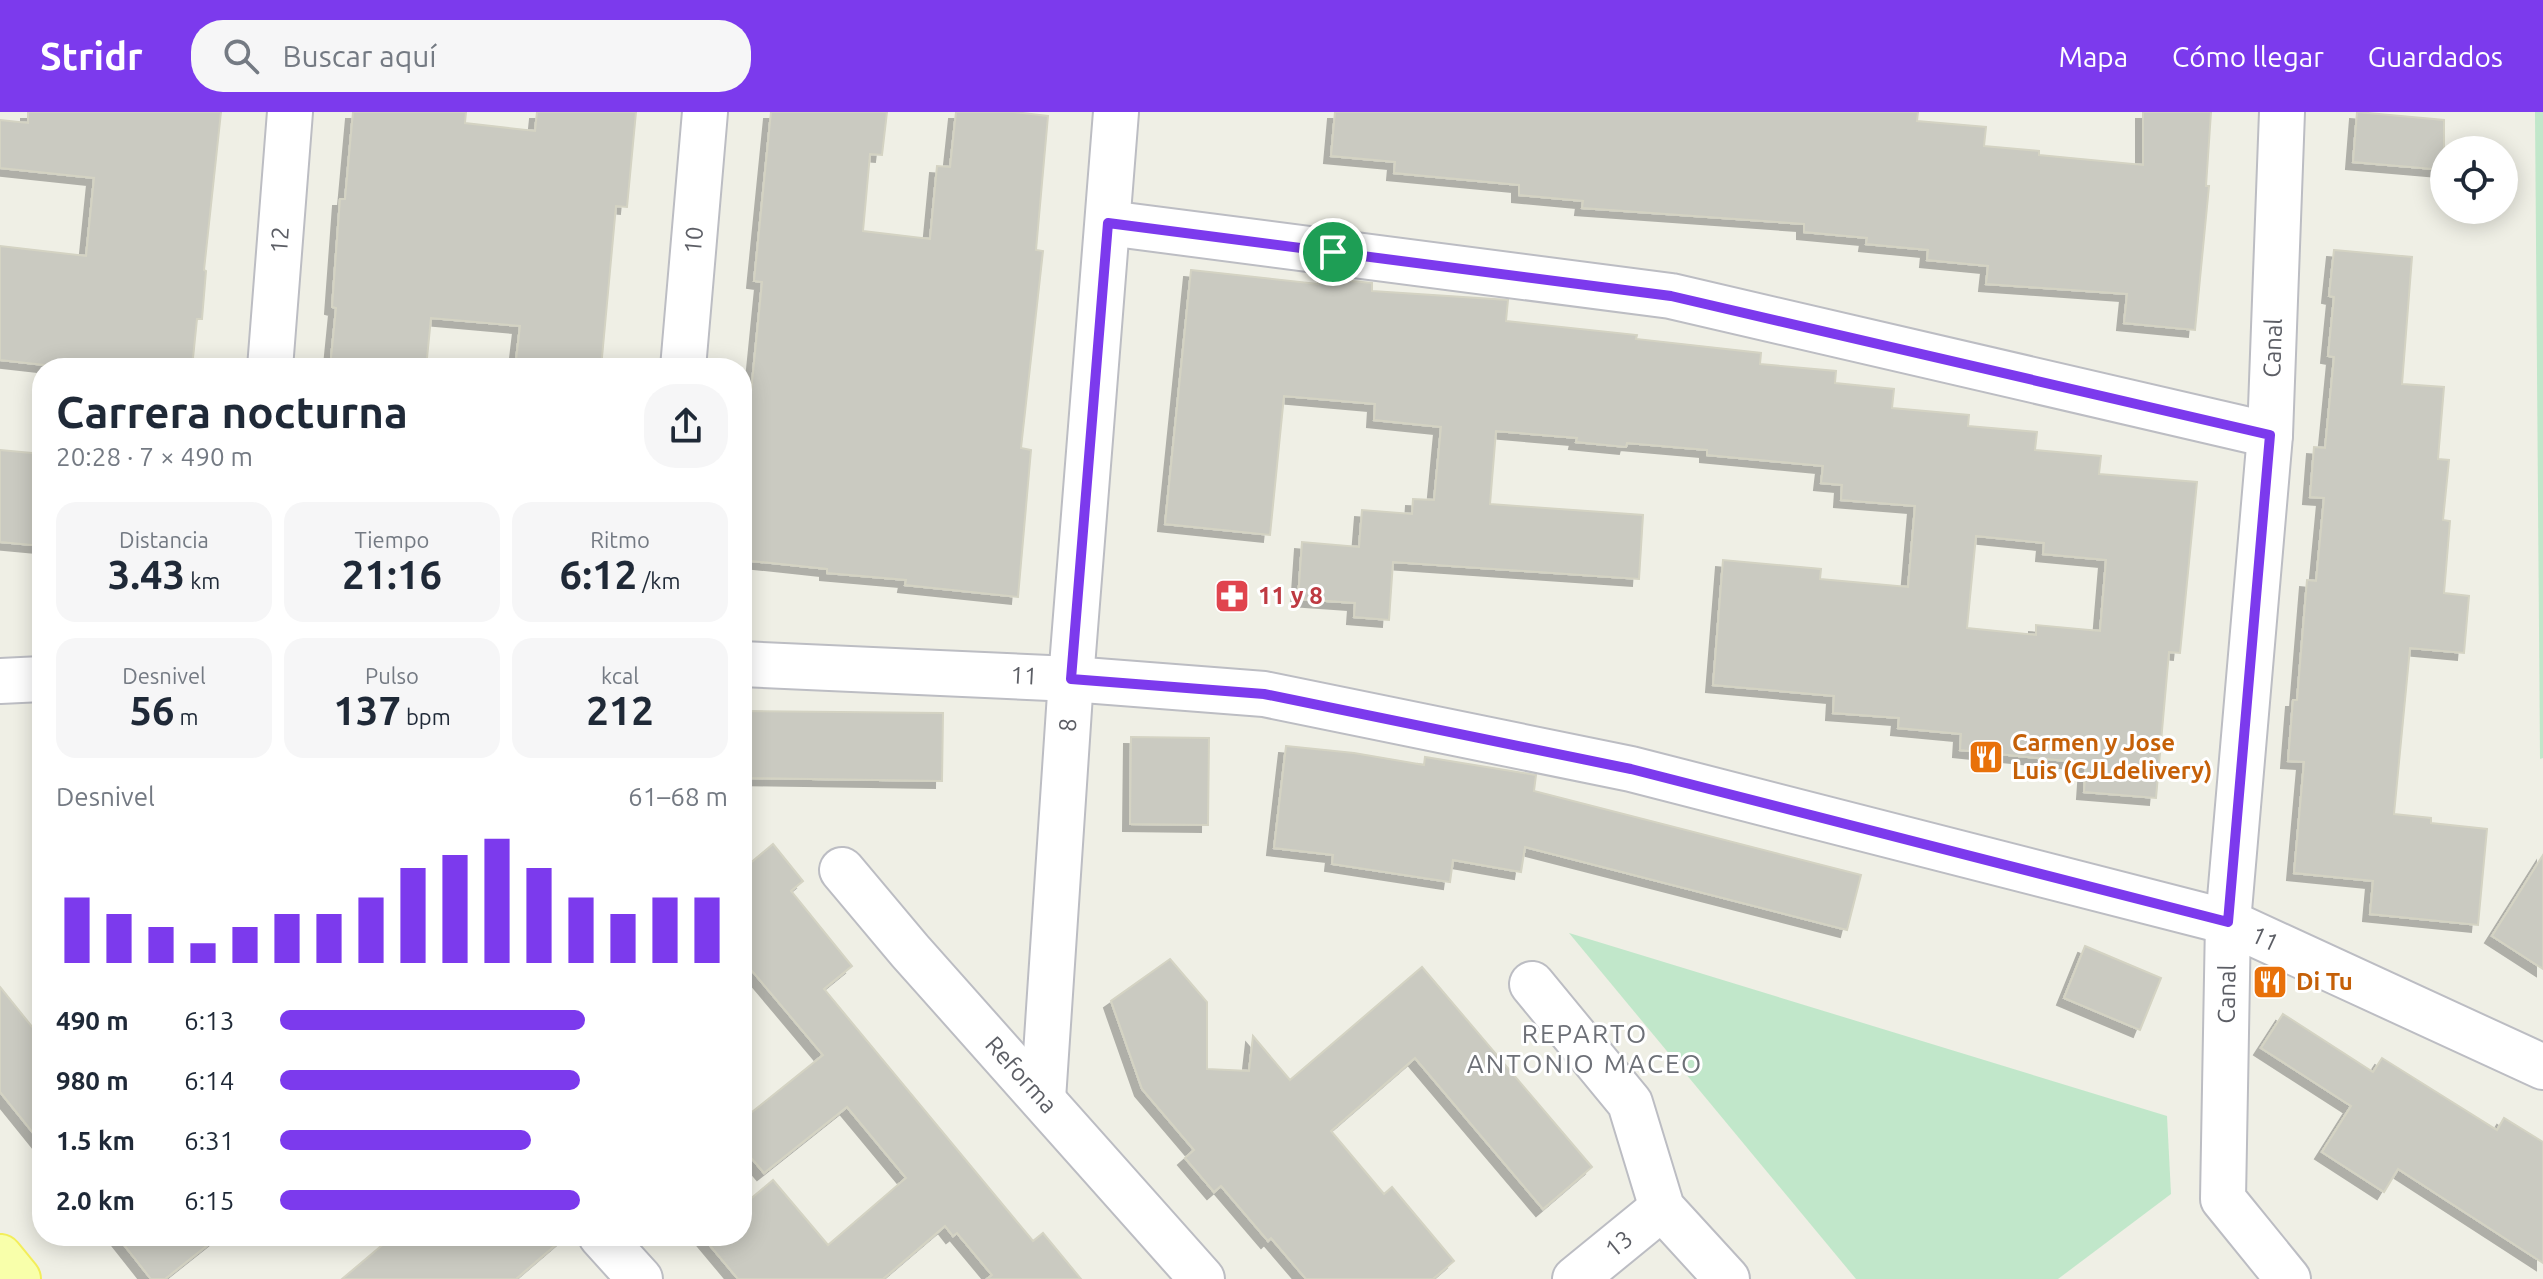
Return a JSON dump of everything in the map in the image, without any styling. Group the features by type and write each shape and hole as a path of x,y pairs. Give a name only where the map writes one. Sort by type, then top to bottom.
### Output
{"main road":[{"path":"0,1257 18,1279"}],"street":[{"name":"12","path":"271,358 290,112"},
{"name":"10","path":"684,358 705,112"},
{"name":"8","path":"1043,1099 1071,679 1116,112"},
{"name":"Canal","path":"2282,112 2270,435 2228,922 2223,1199 2288,1279"},
{"path":"1108,223 1671,296 2270,435"},
{"name":"11","path":"752,664 1071,679 1264,694 1631,769 2228,922 2543,1067"},
{"path":"0,681 32,679"},
{"name":"Reforma","path":"842,870 910,951 1202,1279"},
{"path":"1532,984 1630,1103 1662,1208 1727,1279"},
{"name":"13","path":"1575,1279 1662,1208"},
{"path":"610,1246 640,1279"}],"green space":[{"path":"2535,112 2543,112 2543,758 2540,759"},
{"path":"1569,933 2167,1116 2171,1194 2058,1279 1856,1279"}],"building":[{"path":"28,112 221,112 204,270 202,319 197,319 193,358 32,358 32,364 0,360 0,246 86,256 94,178 0,168 0,120 28,123"},
{"path":"353,112 466,112 465,123 535,131 537,112 636,112 627,207 616,206 602,358 516,358 520,326 431,318 427,358 331,358 340,199 345,199"},
{"path":"771,112 887,112 882,155 870,154 863,231 930,239 937,166 950,167 956,112 1014,112 1048,116 1036,250 1043,251 1021,448 1031,450 1018,597 905,585 906,580 827,573 827,569 752,561 752,382 762,282 754,281"},
{"path":"1335,112 1918,112 1917,121 1986,127 1984,146 2039,151 2039,155 2143,165 2143,112 2211,112 2206,186 2209,186 2195,330 2124,323 2127,294 1986,284 1988,266 1927,260 1928,250 1866,244 1867,238 1804,232 1804,224 1582,208 1583,201 1519,195 1519,185 1394,173 1395,162 1331,156"},
{"path":"2357,112 2444,120 2444,136 2430,136 2430,169 2353,162"},
{"path":"2334,250 2412,257 2402,384 2444,387 2438,459 2449,460 2443,520 2450,521 2444,593 2469,596 2464,653 2410,648 2394,814 2431,818 2431,823 2487,829 2478,925 2370,914 2373,881 2294,873 2304,762 2288,761 2293,700 2297,700 2307,580 2316,581 2324,498 2310,497 2314,447 2325,448 2334,357 2328,356 2334,297 2329,296"},
{"path":"1191,270 1318,284 1319,278 1372,283 1372,291 1508,300 1506,321 1637,335 1636,339 1761,353 1760,364 1836,371 1835,383 1894,389 1892,408 1969,415 1968,426 2037,432 2035,450 2101,456 2099,474 2197,482 2180,653 2169,652 2156,798 2084,792 2086,763 1960,750 1961,734 1898,728 1899,718 1833,713 1834,696 1713,685 1723,560 1821,569 1820,579 1908,587 1915,506 1841,500 1842,485 1821,483 1823,466 1707,455 1707,450 1627,443 1626,447 1576,442 1577,438 1496,431 1490,504 1643,515 1639,579 1393,562 1389,620 1354,617 1355,603 1298,599 1302,542 1359,547 1362,510 1412,514 1413,499 1434,500 1441,427 1374,420 1375,404 1284,396 1270,535 1165,524","holes":["1976,536 2044,543 2043,554 2106,560 2100,631 2036,625 2036,635 1967,628"]},
{"path":"0,450 32,453 32,545 0,542"},
{"path":"752,711 943,713 942,781 752,778"},
{"path":"1131,737 1209,738 1208,825 1130,824"},
{"path":"1286,746 1424,765 1425,757 1536,775 1534,791 1861,875 1847,930 1525,847 1521,872 1453,860 1450,882 1332,864 1333,855 1274,848"},
{"path":"773,844 803,881 791,891 852,966 824,989 1033,1241 1043,1233 1081,1279 987,1279 992,1275 957,1233 953,1236 945,1226 883,1279 738,1279 710,1246 752,1246 752,1198 773,1180 828,1245 906,1178 847,1107 764,1173 752,1159 752,1112 823,1055 752,971 752,862"},
{"path":"2543,855 2543,969 2492,936"},
{"path":"2085,946 2161,978 2140,1030 2064,998"},
{"path":"1170,959 1207,1002 1207,1069 1249,1071 1253,1036 1290,1080 1422,967 1592,1167 1543,1209 1415,1058 1331,1131 1384,1194 1392,1187 1454,1261 1433,1279 1306,1279 1271,1238 1268,1241 1221,1186 1214,1192 1185,1158 1194,1150 1142,1089 1111,1001"},
{"path":"0,987 32,1027 32,1132 0,1092"},
{"path":"2283,1014 2373,1072 2382,1058 2497,1130 2504,1118 2543,1142 2543,1263 2398,1169 2384,1192 2322,1152 2351,1106 2261,1048"},
{"path":"125,1246 206,1246 165,1279 151,1279"},
{"path":"381,1246 554,1246 516,1279 342,1279"}],"place":[{"name":"11 y 8","path":"1232,596"},
{"name":"Carmen y Jose Luis (CJLdelivery)","path":"1986,757"},
{"name":"Di Tu","path":"2270,982"}],"district":[{"name":"REPARTO ANTONIO MACEO","path":"1585,1049"}],"route":[{"path":"1108,223 1333,252 1671,296 2270,435 2228,922 1631,769 1264,694 1071,679 1108,223"}]}
